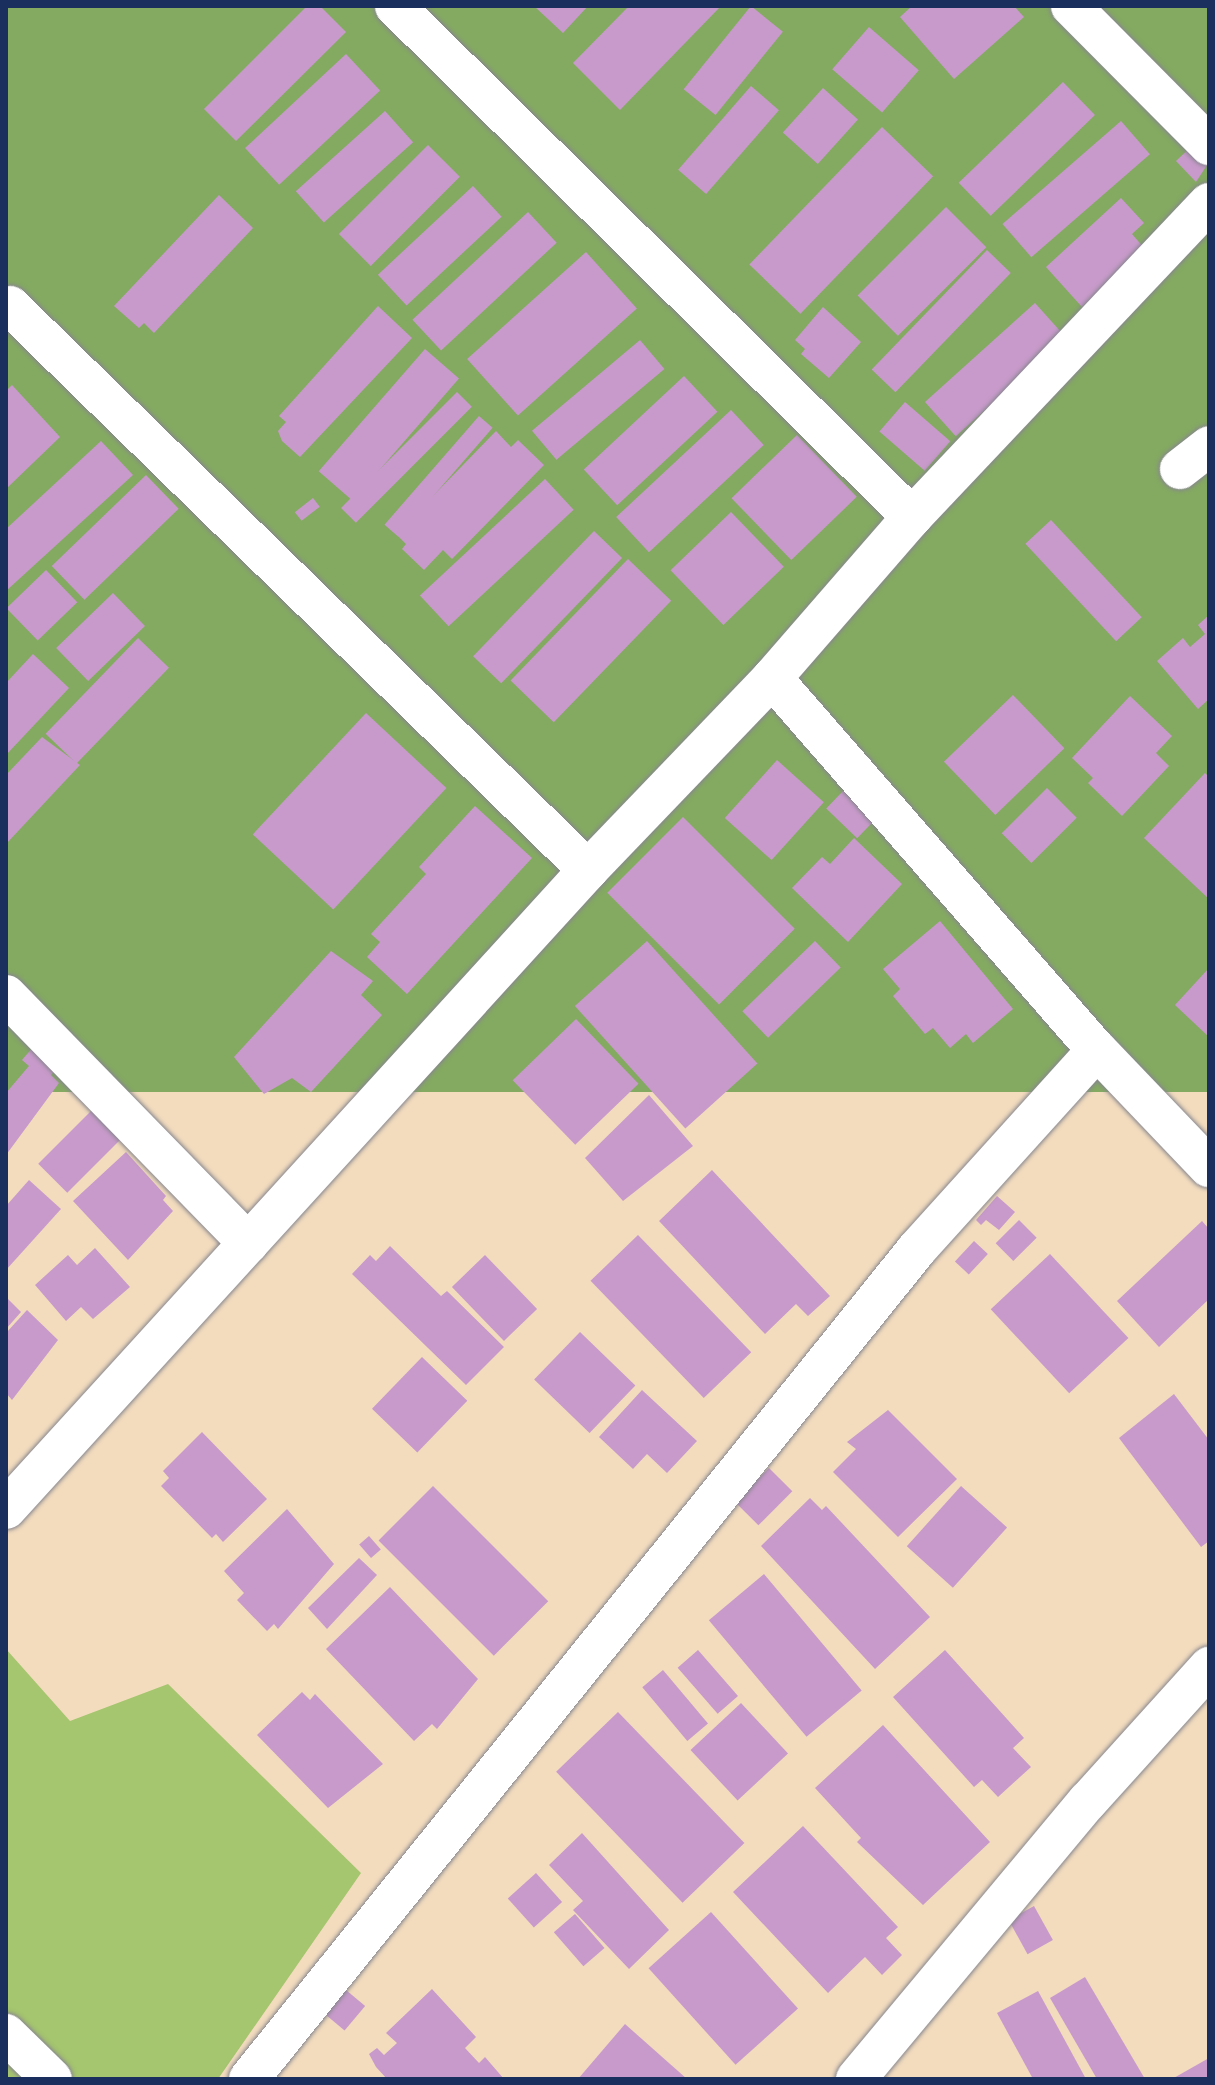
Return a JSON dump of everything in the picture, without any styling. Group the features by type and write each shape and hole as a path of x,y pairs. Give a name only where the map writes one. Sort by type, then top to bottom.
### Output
{"street":[{"path":"395,6 912,517"},
{"path":"1071,6 1209,145"},
{"path":"6,1509 588,870 772,678 912,517 1209,203"},
{"path":"10,306 588,870"},
{"path":"772,678 1097,1050 1209,1167"},
{"path":"6,995 248,1243"},
{"path":"249,2079 917,1249 1097,1050"},
{"path":"856,2079 1088,1801 1209,1667"},
{"path":"6,2034 52,2079"}],"green space":[{"path":"6,6 1209,6 1209,1092 6,1092"},
{"path":"6,1649 70,1721 168,1684 361,1873 218,2079 6,2079"}],"building":[{"path":"307,6 320,6 346,32 236,141 204,109"},
{"path":"534,6 588,6 563,33"},
{"path":"629,6 721,6 620,110 573,63"},
{"path":"751,6 783,32 716,115 684,89"},
{"path":"912,6 1014,6 1024,17 954,79 900,17"},
{"path":"869,27 919,70 882,113 832,69"},
{"path":"346,54 380,91 279,185 245,148"},
{"path":"1063,82 1095,115 991,216 959,183"},
{"path":"751,86 779,110 706,194 678,170"},
{"path":"823,88 858,119 818,164 783,133"},
{"path":"385,111 413,142 324,223 296,191"},
{"path":"1121,121 1150,154 1031,257 1003,224"},
{"path":"882,127 933,176 800,314 749,264"},
{"path":"428,145 460,177 371,266 339,234"},
{"path":"1193,145 1209,162 1196,182 1176,161"},
{"path":"473,186 502,217 407,305 378,275"},
{"path":"219,195 253,228 154,333 144,323 139,328 114,306"},
{"path":"1121,198 1144,223 1132,234 1145,249 1082,307 1046,267"},
{"path":"946,207 986,247 898,336 858,295"},
{"path":"528,212 557,243 441,350 412,320"},
{"path":"987,250 1011,273 895,392 872,369"},
{"path":"586,252 637,308 518,416 467,359"},
{"path":"1035,303 1066,337 956,436 925,402"},
{"path":"378,306 412,338 300,457 282,441 278,431 286,422 279,416"},
{"path":"823,307 861,342 829,378 801,354 805,349 795,340"},
{"path":"640,340 664,369 556,460 532,431"},
{"path":"425,349 459,379 353,501 319,471"},
{"path":"684,376 717,412 617,505 584,469"},
{"path":"12,385 60,437 6,489 6,391"},
{"path":"457,392 472,407 356,523 341,508"},
{"path":"905,402 950,441 925,471 879,431"},
{"path":"731,410 764,445 649,552 616,517"},
{"path":"479,416 493,428 398,536 385,525"},
{"path":"496,431 511,447 518,440 544,465 452,559 443,550 424,570 402,549 406,544 396,534"},
{"path":"797,435 857,497 791,560 732,498"},
{"path":"101,441 133,475 6,591 6,529"},
{"path":"146,475 179,509 84,600 52,566"},
{"path":"545,479 574,510 449,626 420,596"},
{"path":"313,498 320,507 302,521 295,512"},
{"path":"731,512 784,567 723,625 671,570"},
{"path":"1051,520 1142,617 1116,641 1025,544"},
{"path":"594,531 622,558 501,683 473,656"},
{"path":"628,559 671,601 554,722 511,681"},
{"path":"46,570 77,602 38,641 6,608"},
{"path":"113,593 145,626 88,681 56,648"},
{"path":"1209,615 1209,699 1198,709 1157,661 1183,638 1190,647 1205,634 1198,625"},
{"path":"138,638 169,668 77,764 46,734"},
{"path":"33,654 69,688 6,755 6,683"},
{"path":"1013,695 1064,748 995,815 944,762"},
{"path":"1130,696 1172,736 1156,753 1169,766 1122,816 1088,783 1093,778 1072,758"},
{"path":"366,713 446,788 333,909 253,834"},
{"path":"42,737 80,765 6,844 6,775"},
{"path":"777,760 824,802 772,860 725,818"},
{"path":"1205,773 1209,777 1209,899 1144,838"},
{"path":"1047,788 1077,818 1031,863 1002,833"},
{"path":"845,789 876,819 857,838 826,808"},
{"path":"475,806 532,858 407,994 367,957 380,942 371,934 426,874 419,867"},
{"path":"683,817 795,929 719,1004 607,893"},
{"path":"854,838 902,884 848,942 792,888 822,857 830,864"},
{"path":"940,921 1013,1009 973,1043 966,1034 950,1048 933,1028 925,1034 893,996 900,989 883,969"},
{"path":"647,941 757,1064 685,1129 575,1006"},
{"path":"815,941 841,968 768,1038 742,1011"},
{"path":"331,951 373,981 361,995 382,1015 311,1092 292,1078 264,1094 234,1057"},
{"path":"1209,968 1209,1037 1175,1005"},
{"path":"576,1019 639,1084 575,1145 513,1080"},
{"path":"40,1039 64,1060 51,1075 59,1083 6,1155 6,1093 29,1066 22,1060"},
{"path":"649,1095 693,1146 623,1201 585,1158"},
{"path":"92,1110 121,1139 67,1193 38,1164"},
{"path":"126,1152 166,1196 163,1200 173,1211 128,1260 73,1201"},
{"path":"712,1170 830,1296 808,1316 796,1304 765,1334 659,1221"},
{"path":"29,1180 61,1209 6,1270 6,1206"},
{"path":"997,1196 1015,1212 999,1230 986,1220 981,1225 976,1220"},
{"path":"1019,1220 1037,1238 1013,1261 996,1243"},
{"path":"1202,1221 1209,1229 1209,1299 1159,1347 1117,1301"},
{"path":"638,1235 751,1352 704,1398 591,1281"},
{"path":"974,1241 988,1254 969,1274 955,1261"},
{"path":"390,1246 441,1296 447,1291 504,1347 466,1385 352,1274 370,1255 376,1261"},
{"path":"95,1248 130,1287 93,1319 81,1307 66,1321 35,1285 68,1255 77,1265"},
{"path":"1050,1254 1128,1338 1069,1393 991,1309"},
{"path":"485,1255 537,1309 504,1341 452,1287"},
{"path":"6,1297 21,1312 6,1329"},
{"path":"27,1310 58,1340 12,1400 6,1393 6,1333"},
{"path":"580,1332 635,1385 590,1433 534,1379"},
{"path":"422,1357 467,1401 417,1453 372,1409"},
{"path":"642,1390 697,1441 667,1473 647,1454 633,1469 599,1437"},
{"path":"1174,1394 1209,1440 1209,1541 1201,1547 1119,1438"},
{"path":"888,1410 957,1479 898,1537 833,1472 856,1449 847,1442"},
{"path":"202,1432 267,1499 223,1542 216,1534 212,1538 161,1486 169,1478 163,1471"},
{"path":"769,1468 792,1491 758,1525 735,1502"},
{"path":"433,1486 548,1601 494,1656 379,1540"},
{"path":"961,1486 1007,1527 953,1588 907,1546"},
{"path":"810,1498 822,1510 826,1506 930,1617 875,1669 761,1546"},
{"path":"287,1509 334,1564 278,1629 274,1624 267,1631 237,1600 244,1593 224,1571"},
{"path":"369,1536 381,1550 371,1558 359,1545"},
{"path":"359,1558 377,1575 327,1629 308,1608"},
{"path":"764,1574 862,1690 807,1737 709,1620"},
{"path":"390,1587 478,1679 437,1729 432,1724 414,1741 326,1649"},
{"path":"698,1650 738,1696 718,1714 678,1668"},
{"path":"945,1650 1024,1738 1013,1748 1031,1767 998,1797 982,1780 974,1787 893,1697"},
{"path":"663,1670 708,1724 687,1741 642,1687"},
{"path":"302,1692 310,1700 315,1694 383,1764 328,1808 257,1735"},
{"path":"741,1703 788,1753 738,1801 691,1750"},
{"path":"618,1712 744,1843 683,1903 556,1772"},
{"path":"883,1725 990,1842 923,1905 857,1842 861,1838 815,1788"},
{"path":"803,1826 898,1927 886,1938 902,1955 882,1975 865,1957 828,1993 733,1892"},
{"path":"582,1833 669,1930 629,1969 573,1910 583,1901 549,1865"},
{"path":"536,1873 562,1902 534,1927 508,1898"},
{"path":"1034,1906 1053,1940 1028,1954 1009,1920"},
{"path":"711,1912 798,2009 736,2065 649,1968"},
{"path":"575,1914 605,1948 583,1966 554,1932"},
{"path":"1085,1977 1145,2079 1097,2079 1050,1998"},
{"path":"432,1989 476,2037 465,2048 479,2063 485,2057 504,2079 387,2079 376,2067 369,2054 377,2048 384,2055 397,2043 386,2033"},
{"path":"346,1990 365,2006 345,2031 325,2015"},
{"path":"1038,1991 1086,2079 1033,2079 997,2013"},
{"path":"625,2024 687,2079 578,2079"},
{"path":"1209,2058 1209,2079 1172,2079"}]}
